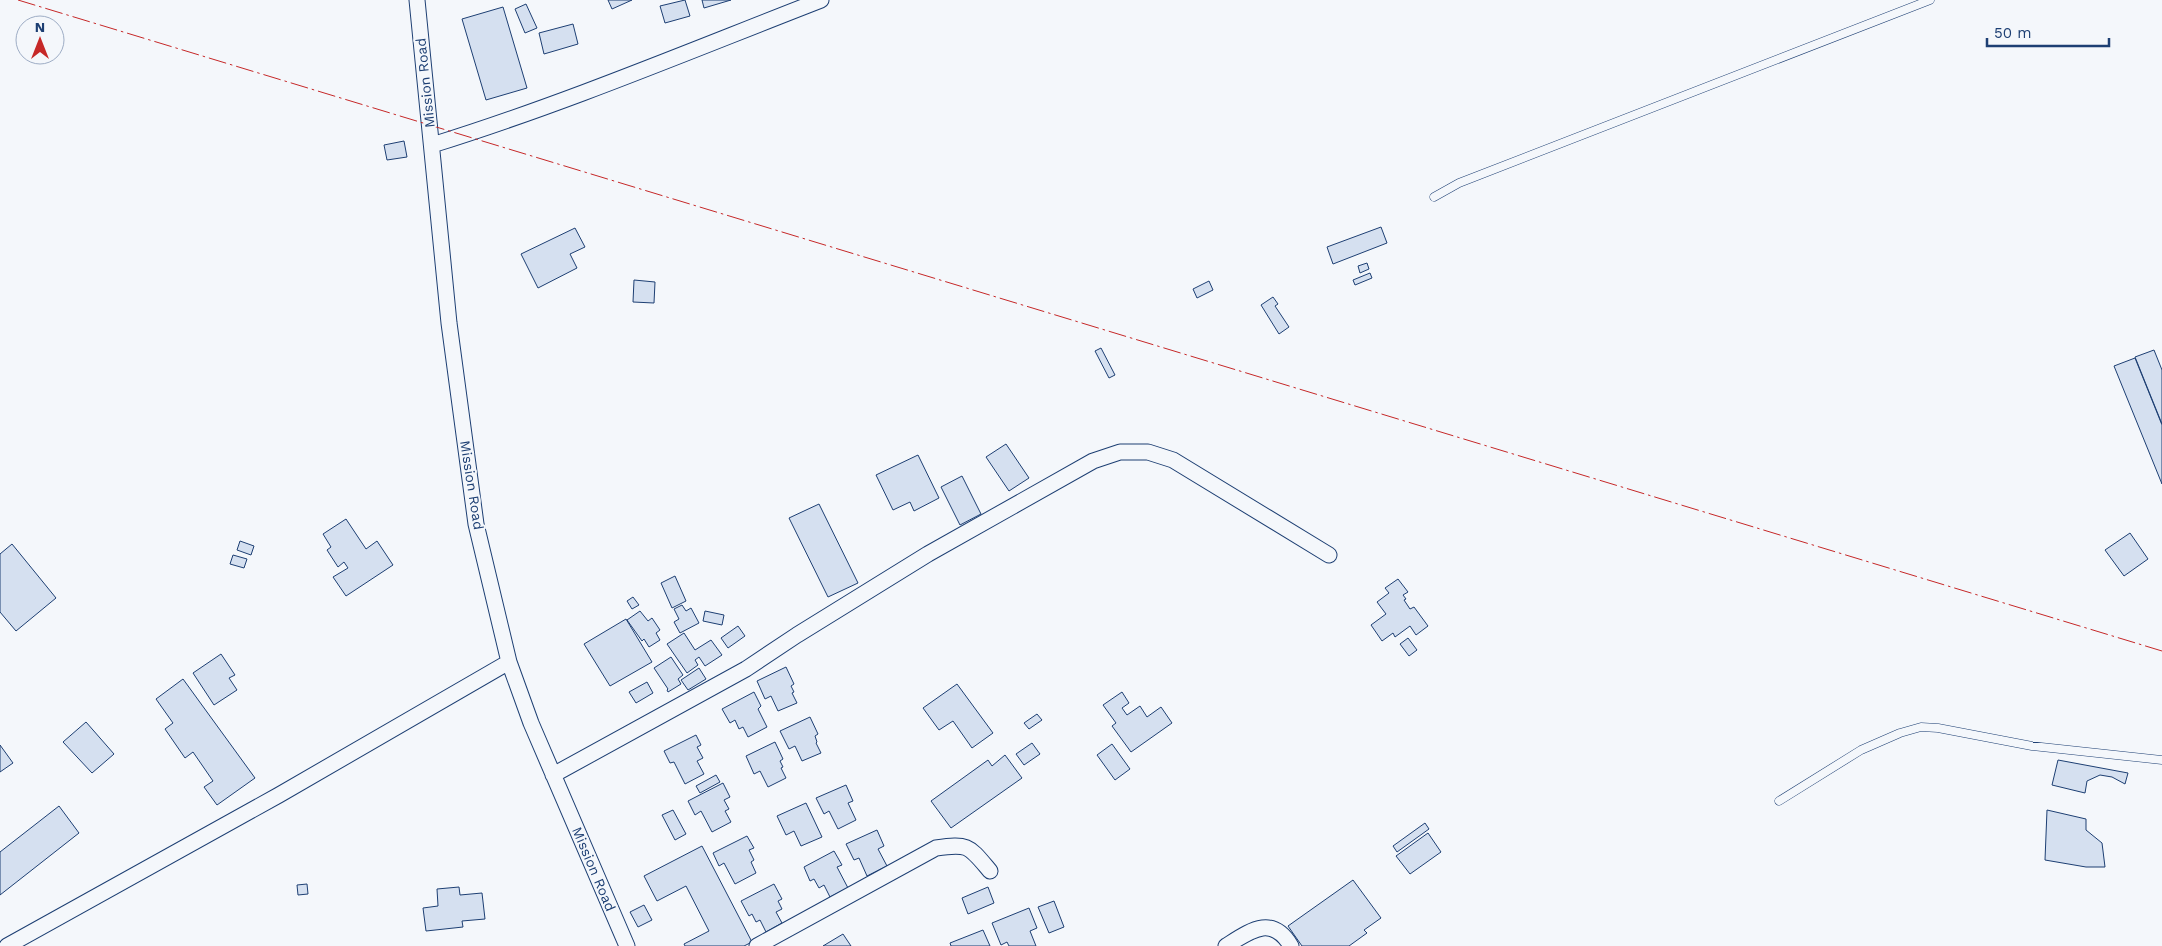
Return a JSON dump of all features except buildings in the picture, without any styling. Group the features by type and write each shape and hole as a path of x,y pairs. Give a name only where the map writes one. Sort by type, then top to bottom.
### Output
{"street":[{"name":"Mission Road","path":"417,0 449,323 476,524 509,662 553,775 628,946"},
{"path":"432,145 487,128 559,102 821,0"},
{"path":"553,775 746,670 797,635 928,554 1027,497 1094,461 1120,452 1148,452 1173,460 1329,555"},
{"path":"7,946 279,795 509,662"},
{"path":"757,946 936,848 955,845 971,849 990,871"},
{"path":"1226,946 1257,928 1269,928 1280,932 1291,946"}],"lane":[{"path":"1434,197 1459,183 1930,0"},
{"path":"1779,801 1861,750 1900,733 1920,727 1938,728 2032,746 2162,760"}],"power":[{"path":"18,0 2162,651"}]}
